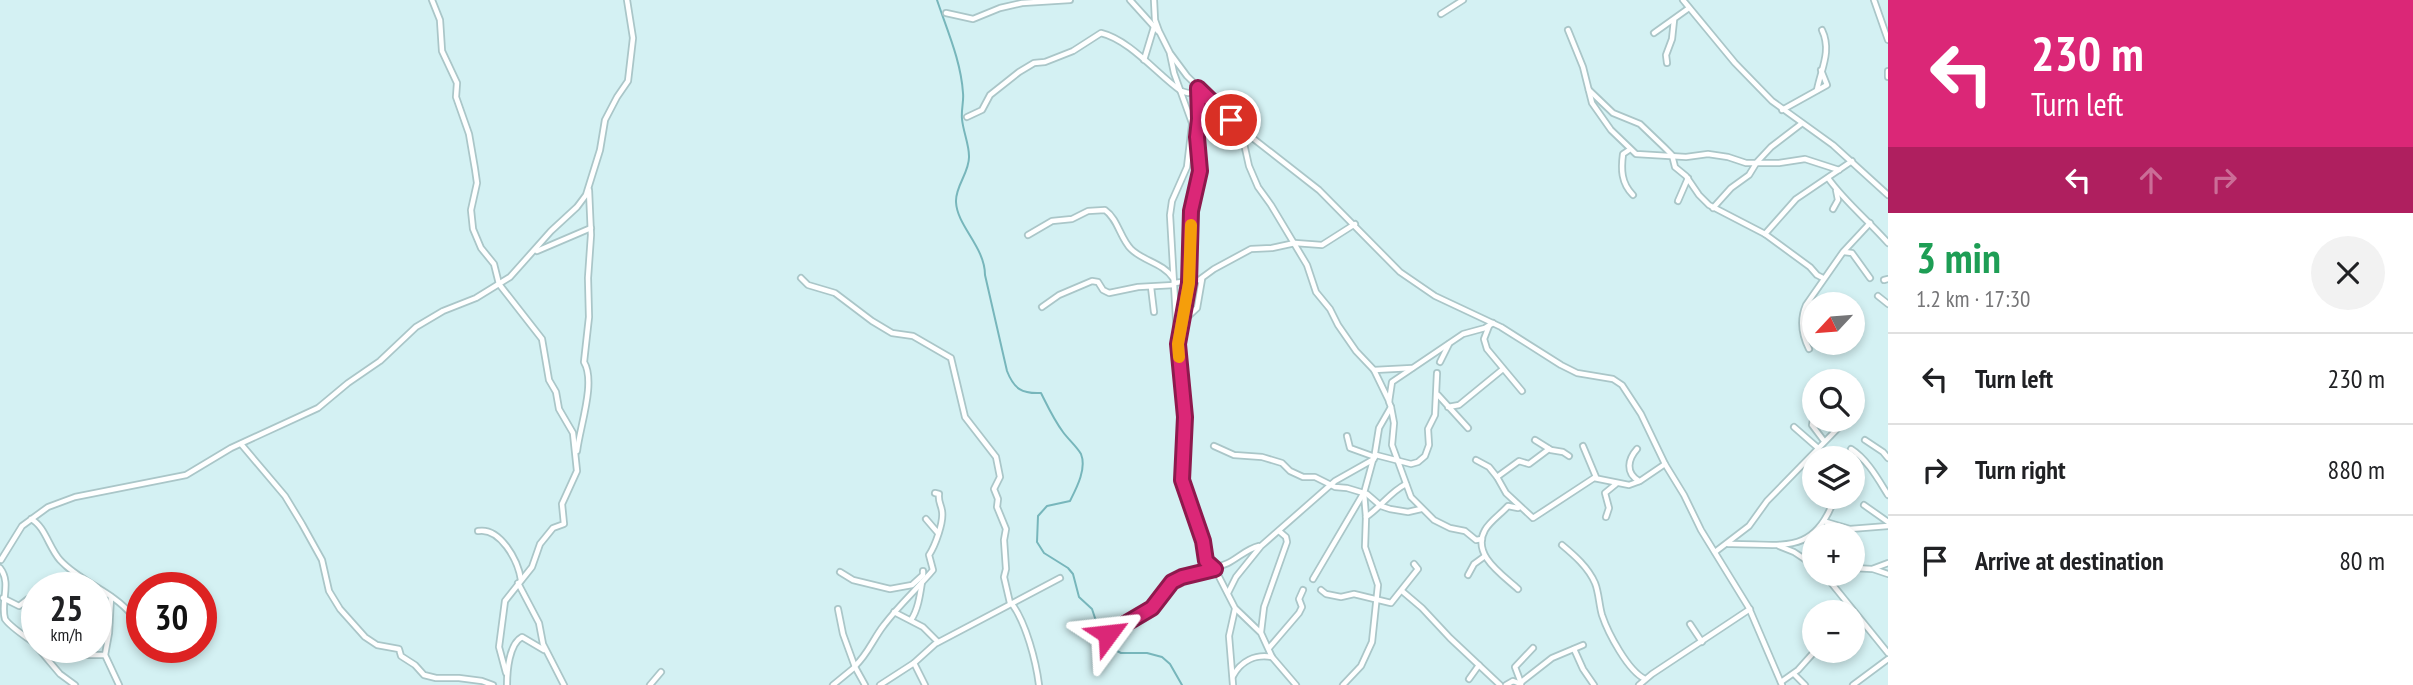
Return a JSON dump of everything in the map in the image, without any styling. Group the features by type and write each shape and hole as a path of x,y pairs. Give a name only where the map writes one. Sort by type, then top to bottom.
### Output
{"street":[{"path":"432,0 440,20 442,51 457,83 456,97 469,134 477,183 471,209 473,229 481,248 494,264 499,284 542,339 549,380 554,387 559,409 571,426 576,458 576,477 561,507 564,524 551,529 540,544 532,567 505,601 499,647 507,685"},
{"path":"21,632 7,621 3,612 6,580 0,569 1,558 22,526 30,519 55,504 75,497 181,477 241,444 318,408 380,361 416,327 443,311 476,298 512,275 582,202 600,150 605,120 628,81 633,38 627,0"},
{"path":"946,13 973,19 1022,3 1070,0"},
{"path":"1130,0 1156,29 1170,54 1197,90 1241,129 1319,190 1355,224 1384,258 1405,276 1443,300 1570,369 1587,376 1613,379 1622,385 1642,414 1665,464 1750,609 1781,684 1804,663"},
{"path":"1144,60 1156,29 1154,0"},
{"path":"1441,15 1463,0"},
{"path":"1683,0 1735,63 1782,110 1828,141 1888,195"},
{"path":"1874,0 1888,40"},
{"path":"1654,33 1689,8"},
{"path":"1667,63 1666,55 1671,43 1674,20"},
{"path":"1568,30 1583,67 1592,103 1630,150 1639,156 1686,157 1708,154 1746,163 1779,163 1805,159 1839,170"},
{"path":"1782,110 1827,85 1821,70 1827,52 1826,38 1822,30"},
{"path":"967,117 982,110 990,95 1019,72 1034,63 1045,62 1073,51 1098,33 1110,36 1181,91 1188,93 1197,90"},
{"path":"1170,54 1197,137 1201,164 1191,218 1189,283 1178,344"},
{"path":"1888,71 1888,77"},
{"path":"1588,89 1613,113 1640,124 1672,155 1675,167 1713,208 1765,234 1810,267 1816,275 1824,278"},
{"path":"1197,90 1197,137"},
{"path":"1192,124 1187,167 1171,207 1170,241 1185,417 1182,480 1203,541 1206,561 1214,568 1235,608 1261,633 1272,657 1296,685"},
{"path":"1713,208 1731,188 1749,175 1771,147 1801,124"},
{"path":"1241,129 1249,166 1258,187 1295,243 1311,272 1316,292 1356,351 1374,370 1390,405 1394,423 1392,444 1411,497 1437,522 1465,531 1476,540 1482,540"},
{"path":"1630,150 1624,152 1620,167 1625,186 1633,195"},
{"path":"1765,234 1796,199 1852,161"},
{"path":"1678,201 1688,178"},
{"path":"1828,178 1888,243"},
{"path":"576,458 587,401 588,368 584,362 589,317 589,186"},
{"path":"1833,209 1838,200 1836,188"},
{"path":"1028,235 1052,221 1072,219 1088,211 1105,211 1111,215 1128,246 1168,272 1174,282"},
{"path":"1814,292 1843,252 1870,223"},
{"path":"1042,307 1065,292 1092,281 1098,282 1103,290 1109,293 1174,282 1189,283 1202,279 1214,269 1251,249 1295,243 1322,245 1355,224"},
{"path":"533,252 591,228"},
{"path":"1843,252 1852,253 1870,278"},
{"path":"801,278 808,285 833,292 892,333 914,336 951,358 965,417 996,457 1000,477 993,489 1006,527 1004,577 1011,604 1021,619 1028,640 1039,685"},
{"path":"1182,322 1197,308 1202,279"},
{"path":"1151,287 1154,312"},
{"path":"1878,296 1888,304"},
{"path":"1382,388 1466,332 1491,325"},
{"path":"1491,325 1484,339 1485,344 1522,391"},
{"path":"1440,362 1450,344"},
{"path":"1374,370 1413,368"},
{"path":"1448,407 1459,405 1503,369"},
{"path":"1347,436 1350,448 1375,457 1415,463 1425,456 1429,445 1427,429 1435,415 1437,373"},
{"path":"1313,579 1364,493 1375,457 1379,428 1390,405 1392,382"},
{"path":"1437,394 1468,428"},
{"path":"1794,427 1816,446"},
{"path":"1817,432 1824,441"},
{"path":"1820,446 1833,432"},
{"path":"1535,440 1549,449 1569,456"},
{"path":"1865,440 1888,458"},
{"path":"241,444 285,496 322,560 329,591 340,609 365,637 386,648 399,649 401,656 424,675 482,681 493,685"},
{"path":"1214,446 1234,455 1274,460 1303,477 1315,477 1335,487 1364,493 1381,506 1408,512 1421,509"},
{"path":"1583,446 1596,477 1616,484 1629,485 1640,481 1665,464"},
{"path":"1497,477 1519,460 1529,464 1549,449"},
{"path":"1637,449 1630,458 1629,466 1633,477 1640,481"},
{"path":"1228,593 1236,577 1261,546 1332,484 1375,457"},
{"path":"1476,460 1489,467 1503,489 1521,509 1535,518 1596,477"},
{"path":"1865,462 1888,495"},
{"path":"1716,552 1749,526 1767,501 1802,465"},
{"path":"1366,517 1381,506 1394,490 1406,484"},
{"path":"1606,517 1609,508 1605,494 1616,484"},
{"path":"833,685 865,657 894,612 933,570 929,555 936,545 943,514 938,501 939,494 935,493"},
{"path":"1343,685 1366,659 1371,642 1374,599 1378,585 1365,547 1364,493"},
{"path":"1518,589 1485,556 1482,540 1487,527 1506,508 1510,505 1521,509"},
{"path":"1865,506 1888,524"},
{"path":"1728,544 1789,545 1800,542 1826,522 1831,509"},
{"path":"30,519 39,525 53,552 73,572"},
{"path":"926,519 938,534"},
{"path":"1826,522 1850,529 1888,524"},
{"path":"478,531 492,533 505,543 519,571 519,582 538,623 540,636 564,685"},
{"path":"1261,633 1263,609 1287,542 1286,537 1279,531"},
{"path":"1774,544 1802,558"},
{"path":"1562,545 1578,559 1595,583 1603,618 1616,643 1638,674 1645,679"},
{"path":"1108,634 1152,608 1172,582 1226,565 1251,548 1261,546"},
{"path":"1468,575 1474,564 1485,556"},
{"path":"1872,569 1888,563"},
{"path":"1321,590 1326,594 1341,597 1354,594 1391,603 1418,569 1414,564"},
{"path":"1865,569 1888,574"},
{"path":"840,572 853,580 870,583 878,588 901,588 914,584 923,572"},
{"path":"880,685 914,663 938,642 1060,578"},
{"path":"911,620 917,609 922,582"},
{"path":"1833,586 1844,600"},
{"path":"901,588 902,603"},
{"path":"1269,648 1299,613 1302,607 1299,599 1303,590"},
{"path":"1402,591 1500,685"},
{"path":"3,597 19,606 21,604"},
{"path":"112,598 126,610"},
{"path":"1233,685 1228,636 1235,608"},
{"path":"838,609 843,634 865,685"},
{"path":"1639,685 1750,609"},
{"path":"894,612 923,627 938,642"},
{"path":"1690,624 1702,642"},
{"path":"1865,627 1888,653"},
{"path":"506,673 513,643 522,637 547,652"},
{"path":"1521,684 1552,658 1583,645"},
{"path":"1521,684 1515,667 1532,648"},
{"path":"1574,649 1594,685"},
{"path":"1233,677 1242,664 1254,657 1272,657"},
{"path":"1853,685 1888,659"},
{"path":"51,663 60,674 75,685"},
{"path":"108,663 119,685"},
{"path":"914,663 925,685"},
{"path":"1469,679 1479,665"},
{"path":"650,685 661,672"},
{"path":"1794,674 1805,685"},
{"path":"1506,685 1513,681 1521,684"}],"waterway":[{"path":"937,0 962,81 962,119 969,151 969,162 956,202 961,220 981,255 1007,371 1020,389 1029,393 1041,393 1057,423 1081,454 1083,466 1080,479 1070,501 1047,506 1038,516 1037,542 1044,553 1073,574 1079,597 1092,609 1102,639 1111,648 1121,653 1147,653 1162,657 1170,664 1182,685"}],"slow traffic":[{"path":"1179,357 1178,344 1189,283 1191,225"}],"route":[{"path":"1108,634 1152,608 1172,582 1215,569 1206,561 1203,541 1182,480 1185,417 1178,344 1189,283 1191,211 1200,171 1201,158 1197,137 1198,88 1231,120"}]}
